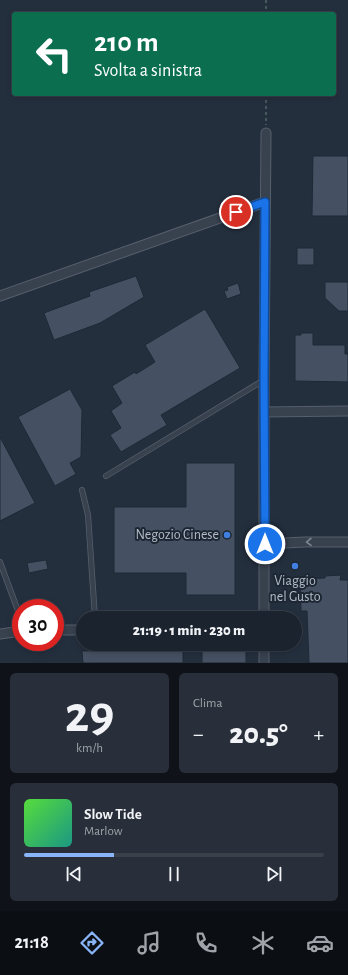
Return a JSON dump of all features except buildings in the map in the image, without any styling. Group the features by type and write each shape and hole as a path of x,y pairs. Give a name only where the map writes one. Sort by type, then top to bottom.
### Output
{"street":[{"path":"264,611 266,132"},
{"path":"0,296 265,202"},
{"path":"264,412 348,411"},
{"path":"265,544 348,542"},
{"path":"64,630 76,630"},
{"path":"0,634 12,632"},
{"path":"264,651 264,663"}],"lane":[{"path":"106,476 264,380"},
{"path":"82,490 88,515 95,611"},
{"path":"0,562 14,599"}],"path":[{"path":"266,0 266,12"},
{"path":"266,96 266,132"}],"place":[{"name":"Negozio Cinese","path":"227,535"},
{"name":"Viaggio nel Gusto","path":"295,566"}],"route":[{"path":"236,212 265,202 265,544"}]}
